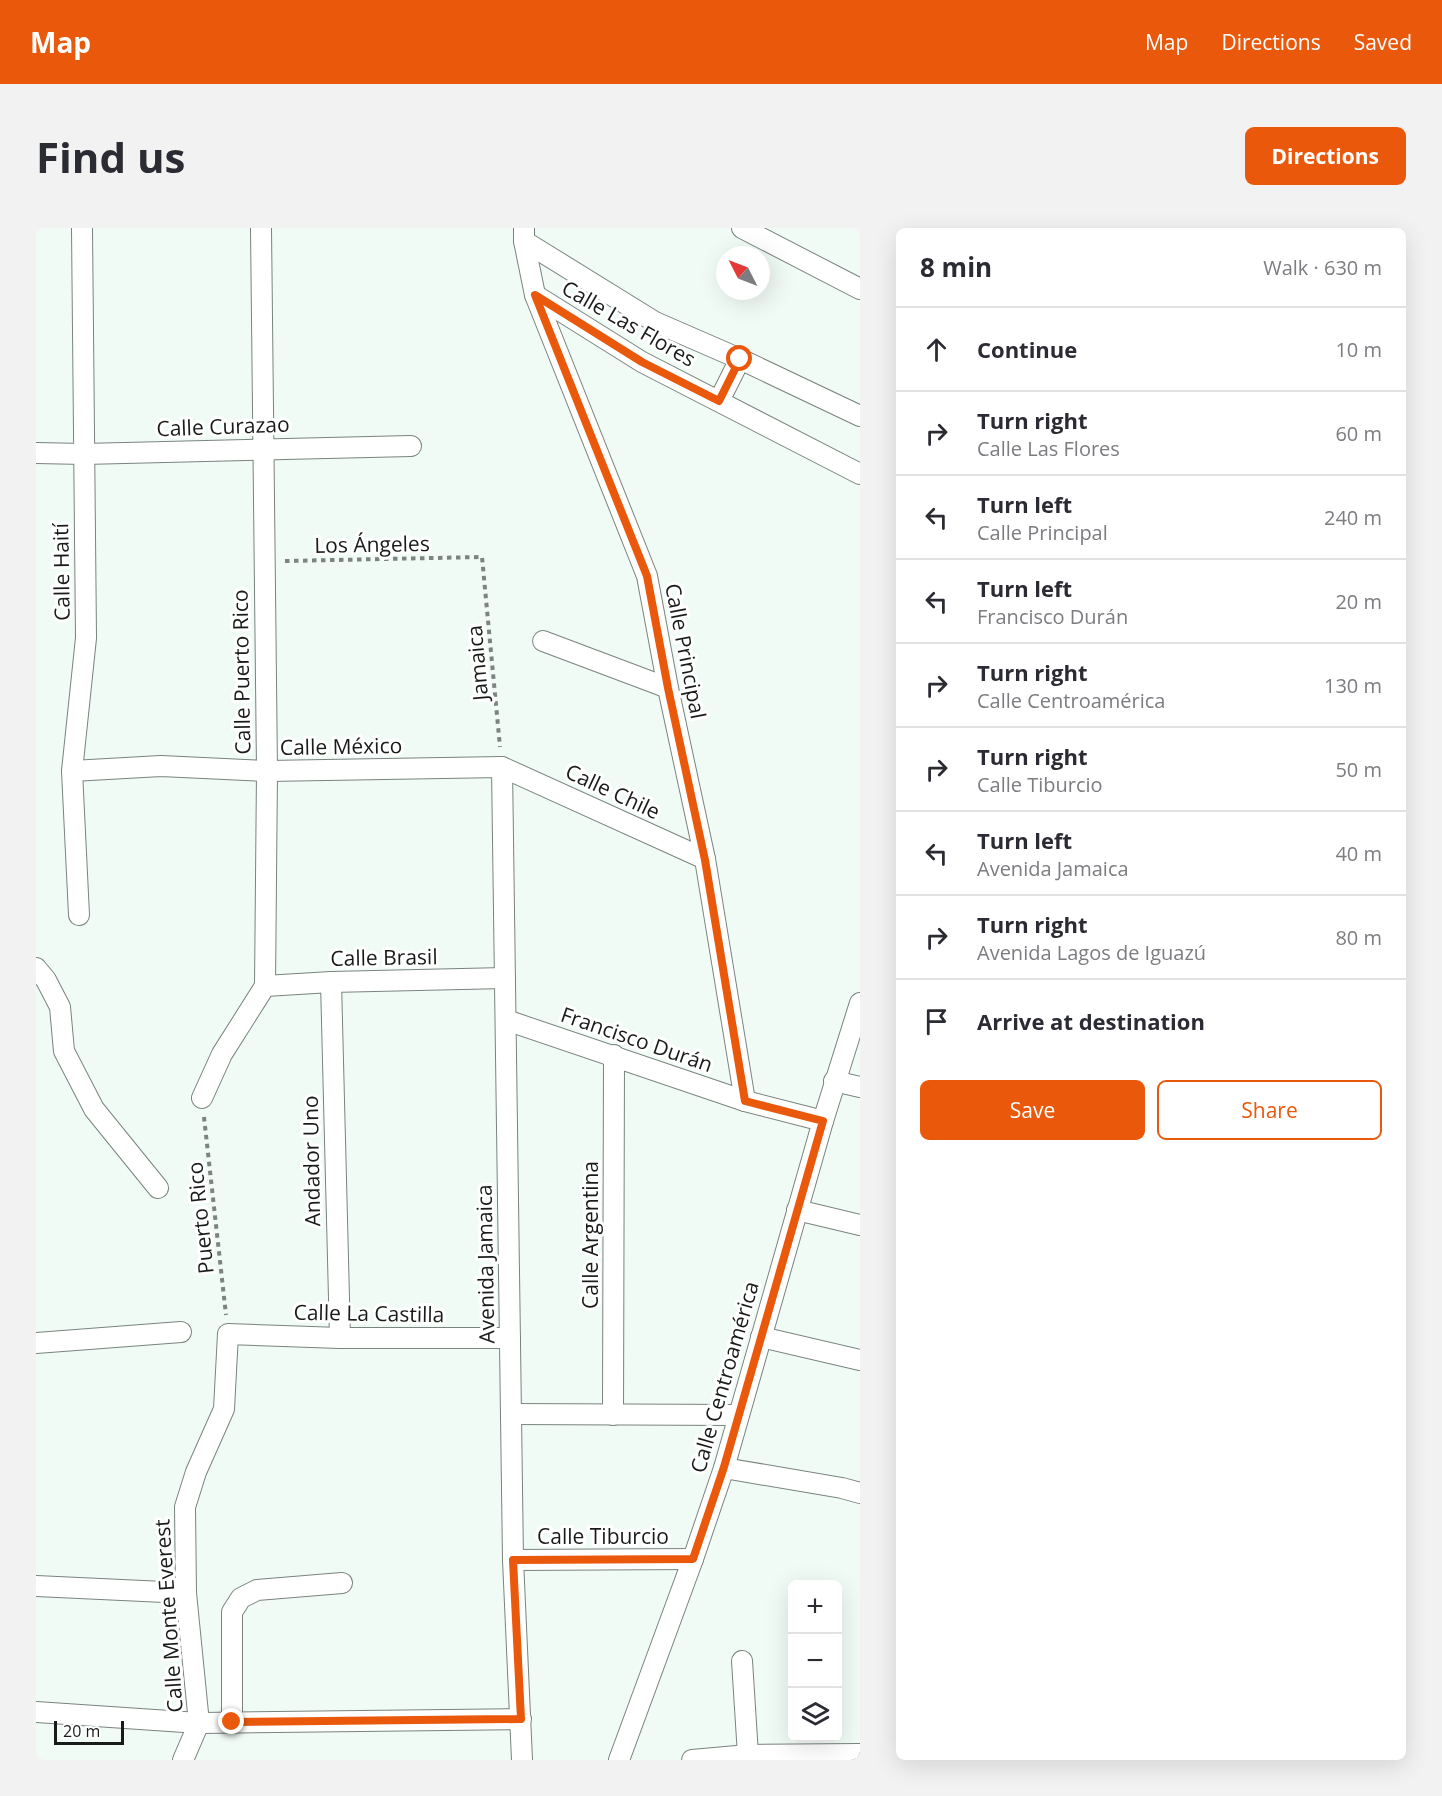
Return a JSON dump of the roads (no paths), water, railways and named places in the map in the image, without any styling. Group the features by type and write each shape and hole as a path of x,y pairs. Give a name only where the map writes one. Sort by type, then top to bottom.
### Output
{"street":[{"name":"Calle Haití","path":"79,915 72,771 86,638 82,228"},
{"name":"Calle Puerto Rico","path":"261,228 267,771 265,986"},
{"path":"742,228 860,289"},
{"name":"Calle Principal","path":"524,234 535,295 647,576 668,688 705,860 745,1101"},
{"name":"Calle Las Flores","path":"524,234 655,322 860,416"},
{"name":"Calle Las Flores","path":"535,295 642,362 860,474"},
{"path":"719,401 740,359"},
{"name":"Calle Curazao","path":"36,453 84,454 411,446"},
{"path":"543,641 668,688"},
{"name":"Calle México","path":"72,771 160,765 267,771 502,767"},
{"name":"Calle Chile","path":"502,767 705,860"},
{"name":"Avenida Jamaica","path":"502,767 513,1560 522,1760"},
{"path":"36,968 60,1007 64,1051 94,1109 158,1188"},
{"name":"Calle Brasil","path":"265,986 505,978"},
{"name":"Andador Uno","path":"331,982 340,1338"},
{"path":"202,1098 222,1054 265,986"},
{"name":"Calle Centroamérica","path":"619,1760 693,1559 724,1467 834,1081 860,1004"},
{"name":"Francisco Durán","path":"506,1020 745,1101 823,1121"},
{"name":"Calle Argentina","path":"613,1415 614,1055"},
{"path":"834,1081 860,1087"},
{"path":"797,1210 860,1225"},
{"path":"36,1343 181,1332"},
{"name":"Calle La Castilla","path":"228,1334 340,1338 510,1338"},
{"name":"Calle Monte Everest","path":"199,1722 186,1593 185,1507 196,1472 224,1409 228,1334"},
{"path":"761,1337 860,1360"},
{"path":"511,1414 738,1415"},
{"path":"724,1467 842,1488 860,1494"},
{"name":"Calle Tiburcio","path":"513,1560 693,1559"},
{"path":"232,1722 232,1612 241,1598 257,1590 342,1583"},
{"path":"36,1586 186,1593"},
{"path":"742,1662 748,1755"},
{"path":"36,1712 199,1722 521,1719"},
{"path":"183,1760 199,1722"},
{"path":"692,1760 748,1755 860,1754"}]}
